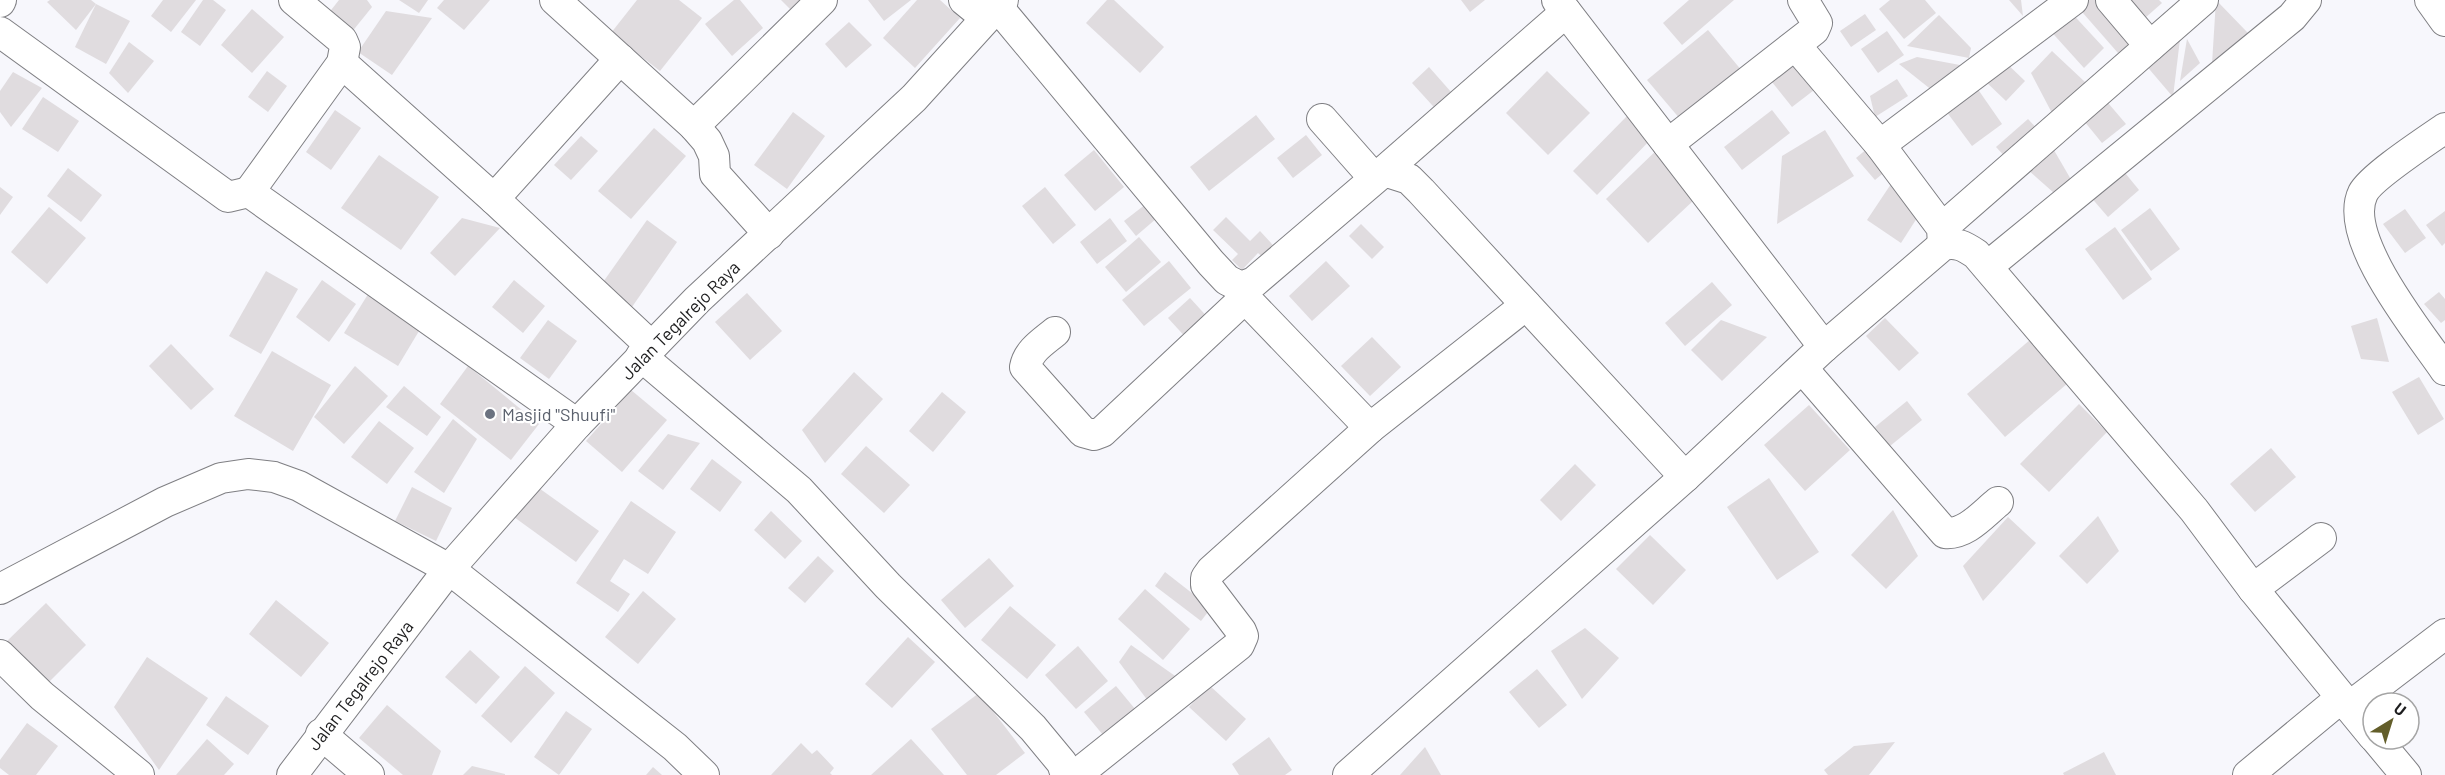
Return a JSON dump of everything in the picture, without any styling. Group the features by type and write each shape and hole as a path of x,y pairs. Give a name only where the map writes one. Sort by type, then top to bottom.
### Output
{"street":[{"path":"2,38 228,197 249,192 342,63 345,47 342,40 294,0"},
{"path":"555,0 694,126 707,141 714,156 715,174 769,234"},
{"path":"694,126 822,0"},
{"path":"1668,144 1814,30 1817,23 1803,0"},
{"path":"1880,145 2073,0"},
{"path":"2110,0 2150,46"},
{"path":"1348,775 1685,477 1942,237 2150,46 2204,0"},
{"path":"1988,266 2292,17 2306,0"},
{"path":"2430,0 2445,21"},
{"path":"987,6 1211,263 1243,293 1370,428"},
{"name":"Jalan Tegalrejo Raya","path":"292,775 321,734 450,569 578,424 696,300 914,98 987,6"},
{"path":"1054,332 1034,350 1027,359 1025,367 1083,432 1094,435 1102,432 1254,282 1379,174 1562,6 1824,347"},
{"path":"1796,46 1880,145 1942,237 1953,243 1964,245 1988,266 2194,510 2253,589 2361,722"},
{"path":"494,199 620,59"},
{"path":"342,63 494,199 646,351 799,490 888,586 1033,728 1062,763 1066,775"},
{"path":"1322,119 1379,174 1409,179 1685,477"},
{"path":"2445,128 2363,192 2357,217 2364,241 2399,306 2445,370"},
{"path":"249,192 578,424"},
{"path":"1076,775 1239,645 1244,636 1206,585 1206,578 1211,570 1370,428 1526,305"},
{"path":"1803,369 1945,533 1955,534 1964,530 1998,501"},
{"path":"0,589 165,502 221,478 248,474 274,477 298,486 450,569 675,747 705,775"},
{"path":"2253,589 2321,538"},
{"path":"2248,775 2345,703 2445,634"},
{"path":"0,655 42,696 139,775"},
{"path":"321,734 369,775"},
{"path":"2386,751 2406,775"}],"building":[{"path":"50,0 91,0 96,4 76,30 47,2"},
{"path":"163,0 196,0 171,32 151,16"},
{"path":"203,0 213,0 226,10 200,46 181,32"},
{"path":"339,0 367,0 372,7 351,33 328,14"},
{"path":"399,0 428,0 419,13"},
{"path":"444,0 490,0 464,30 437,8"},
{"path":"637,0 679,0 702,18 660,71 611,33"},
{"path":"734,0 740,0 763,28 732,56 705,24"},
{"path":"781,0 801,0 791,10"},
{"path":"868,0 911,0 884,21"},
{"path":"917,0 940,0 960,18 915,68 883,38"},
{"path":"1107,0 1114,0 1164,47 1140,73 1086,23"},
{"path":"1461,0 1485,0 1470,12"},
{"path":"1689,0 1734,0 1682,45 1663,23"},
{"path":"1890,0 1925,0 1936,13 1904,39 1879,9"},
{"path":"2009,0 2021,0 2023,16"},
{"path":"2082,0 2105,0 2144,45 2125,61 2076,5"},
{"path":"2128,0 2159,0 2162,3 2145,18"},
{"path":"2216,0 2248,33 2212,64"},
{"path":"96,4 130,21 106,64 75,47"},
{"path":"2067,8 2104,48 2084,68 2047,27"},
{"path":"252,9 284,37 252,73 221,45"},
{"path":"386,11 432,18 392,75 358,52"},
{"path":"1865,14 1876,30 1851,47 1840,31"},
{"path":"1939,15 1971,48 1969,58 1907,46"},
{"path":"849,22 872,45 846,68 825,44"},
{"path":"1708,30 1747,77 1686,126 1647,80"},
{"path":"1887,31 1904,55 1878,73 1861,49"},
{"path":"2181,31 2173,97 2144,63"},
{"path":"2187,39 2200,63 2180,81"},
{"path":"129,42 154,61 128,93 109,73"},
{"path":"2052,51 2085,82 2053,115 2031,73"},
{"path":"1917,57 1960,65 1938,95 1899,64"},
{"path":"1802,58 1822,84 1792,107 1772,82"},
{"path":"2002,59 2025,81 2006,101 1983,79"},
{"path":"1429,67 1459,101 1442,116 1412,83"},
{"path":"267,71 287,86 268,112 248,97"},
{"path":"1547,71 1590,113 1548,155 1506,113"},
{"path":"13,72 42,88 11,127 0,112 0,91"},
{"path":"1897,79 1908,96 1875,117 1870,96"},
{"path":"1977,88 2002,124 1972,146 1946,111"},
{"path":"43,97 79,121 58,152 22,129"},
{"path":"2103,97 2126,124 2102,143 2080,116"},
{"path":"335,110 361,128 331,170 306,152"},
{"path":"1772,110 1790,133 1742,170 1724,147"},
{"path":"793,112 825,136 787,189 754,165"},
{"path":"1630,113 1654,136 1597,195 1573,171"},
{"path":"1256,115 1275,139 1209,191 1190,167"},
{"path":"2028,119 2040,132 2008,160 1996,147"},
{"path":"654,128 686,156 631,219 598,191"},
{"path":"1825,130 1854,176 1777,224 1782,156"},
{"path":"1306,135 1322,155 1293,178 1277,158"},
{"path":"581,136 598,151 571,180 554,165"},
{"path":"1663,144 1694,200 1648,243 1606,199"},
{"path":"2051,145 2073,183 2054,193 2028,170"},
{"path":"1868,148 1887,170 1875,180 1856,158"},
{"path":"1094,150 1124,187 1095,211 1064,175"},
{"path":"379,155 439,197 401,250 341,208"},
{"path":"68,168 102,195 81,222 47,196"},
{"path":"2121,168 2139,190 2108,217 2089,195"},
{"path":"1895,178 1917,218 1901,243 1867,220"},
{"path":"0,187 13,197 0,215"},
{"path":"1045,187 1076,225 1053,244 1022,206"},
{"path":"1146,204 1157,218 1136,236 1124,221"},
{"path":"49,207 86,238 47,284 11,252"},
{"path":"2150,208 2180,249 2151,271 2121,230"},
{"path":"2405,209 2426,238 2405,253 2383,224"},
{"path":"2445,211 2445,243 2442,246 2426,225"},
{"path":"1226,217 1250,241 1260,231 1282,255 1272,266 1258,253 1242,270 1232,260 1238,254 1213,230"},
{"path":"462,218 500,228 455,276 430,253"},
{"path":"1110,218 1127,241 1097,264 1080,242"},
{"path":"647,220 677,242 632,307 601,285"},
{"path":"1361,224 1384,247 1372,259 1349,236"},
{"path":"2115,227 2152,279 2123,300 2085,249"},
{"path":"1139,237 1161,262 1126,292 1105,267"},
{"path":"1169,261 1191,288 1144,326 1122,300"},
{"path":"1326,261 1350,286 1312,321 1289,296"},
{"path":"266,271 298,289 261,354 229,336"},
{"path":"322,280 356,304 329,342 296,317"},
{"path":"514,280 545,306 523,333 492,307"},
{"path":"1712,282 1732,305 1685,346 1665,323"},
{"path":"370,291 404,312 419,331 398,366 344,333"},
{"path":"2439,292 2445,299 2445,320 2441,323 2424,304"},
{"path":"747,293 782,331 750,360 715,322"},
{"path":"1190,298 1211,321 1189,341 1168,318"},
{"path":"1885,318 1919,353 1899,371 1866,336"},
{"path":"2377,318 2389,362 2361,359 2351,326"},
{"path":"548,320 577,341 549,379 520,358"},
{"path":"1721,320 1767,337 1722,381 1691,350"},
{"path":"1372,337 1401,367 1370,396 1341,366"},
{"path":"2031,339 2068,383 2005,437 1967,394"},
{"path":"171,344 214,389 191,410 149,366"},
{"path":"272,351 331,385 293,451 234,416"},
{"path":"355,366 388,396 344,444 314,417"},
{"name":"Masjid \"Shuufi\"","path":"468,366 539,424 511,460 440,404"},
{"path":"854,372 883,399 825,463 802,430"},
{"path":"2419,377 2444,419 2418,435 2392,392"},
{"path":"404,386 441,417 427,436 386,407"},
{"path":"631,390 667,420 622,472 586,441"},
{"path":"942,392 966,412 933,452 909,431"},
{"path":"1907,401 1922,420 1890,446 1875,427"},
{"path":"2079,404 2107,432 2049,492 2020,464"},
{"path":"1809,405 1850,450 1805,491 1764,445"},
{"path":"453,419 477,439 444,493 414,472"},
{"path":"379,421 414,448 387,484 351,457"},
{"path":"668,434 700,443 663,490 638,471"},
{"path":"866,446 910,485 884,513 841,474"},
{"path":"2271,448 2296,477 2255,512 2230,484"},
{"path":"712,459 742,482 720,512 690,489"},
{"path":"1575,464 1596,485 1561,521 1540,500"},
{"path":"1769,478 1819,552 1777,580 1727,507"},
{"path":"536,486 599,531 576,562 514,517"},
{"path":"412,487 452,508 436,541 395,521"},
{"path":"631,501 676,532 648,574 624,559 610,581 630,594 618,612 576,583"},
{"path":"1893,510 1918,556 1886,589 1851,555"},
{"path":"771,511 802,541 785,559 754,530"},
{"path":"2098,516 2119,551 2087,584 2059,556"},
{"path":"2008,517 2036,543 1983,601 1963,566"},
{"path":"1650,535 1686,570 1653,605 1616,569"},
{"path":"818,556 834,571 805,603 788,588"},
{"path":"989,558 1014,586 965,628 941,600"},
{"path":"1165,572 1211,608 1201,621 1155,586"},
{"path":"1145,589 1190,629 1163,660 1118,619"},
{"path":"643,591 676,619 638,664 605,637"},
{"path":"276,600 329,643 301,677 249,634"},
{"path":"46,603 86,645 44,687 3,645"},
{"path":"1010,606 1056,645 1027,679 981,640"},
{"path":"1585,628 1619,658 1582,699 1551,651"},
{"path":"908,637 935,662 892,708 865,684"},
{"path":"1131,645 1178,678 1148,701 1119,662"},
{"path":"1078,646 1108,681 1076,709 1045,675"},
{"path":"470,650 500,677 476,704 445,677"},
{"path":"147,657 208,698 159,770 114,707"},
{"path":"525,666 555,693 511,743 481,716"},
{"path":"1537,669 1567,705 1539,728 1509,692"},
{"path":"1209,685 1246,719 1226,741 1189,707"},
{"path":"1116,686 1140,715 1108,741 1084,712"},
{"path":"979,693 1025,753 996,775 967,775 931,729"},
{"path":"226,696 269,726 248,755 206,725"},
{"path":"387,705 441,751 432,775 403,775 359,738"},
{"path":"566,711 592,729 559,775 534,757"},
{"path":"27,723 58,746 36,775 9,775 0,768 0,760"},
{"path":"1269,737 1292,770 1285,775 1239,775 1232,764"},
{"path":"207,739 234,764 224,775 176,775"},
{"path":"911,739 944,775 871,775"},
{"path":"1895,742 1869,775 1828,775 1824,770 1854,746"},
{"path":"801,743 812,754 817,750 834,768 830,773 832,775 771,775"},
{"path":"1425,747 1441,775 1400,775"},
{"path":"2104,752 2116,775 2064,775 2063,773"},
{"path":"472,766 505,774 505,775 463,775"},
{"path":"653,767 662,775 646,775"}],"place":[{"name":"Masjid \"Shuufi\"","path":"490,414"}]}
